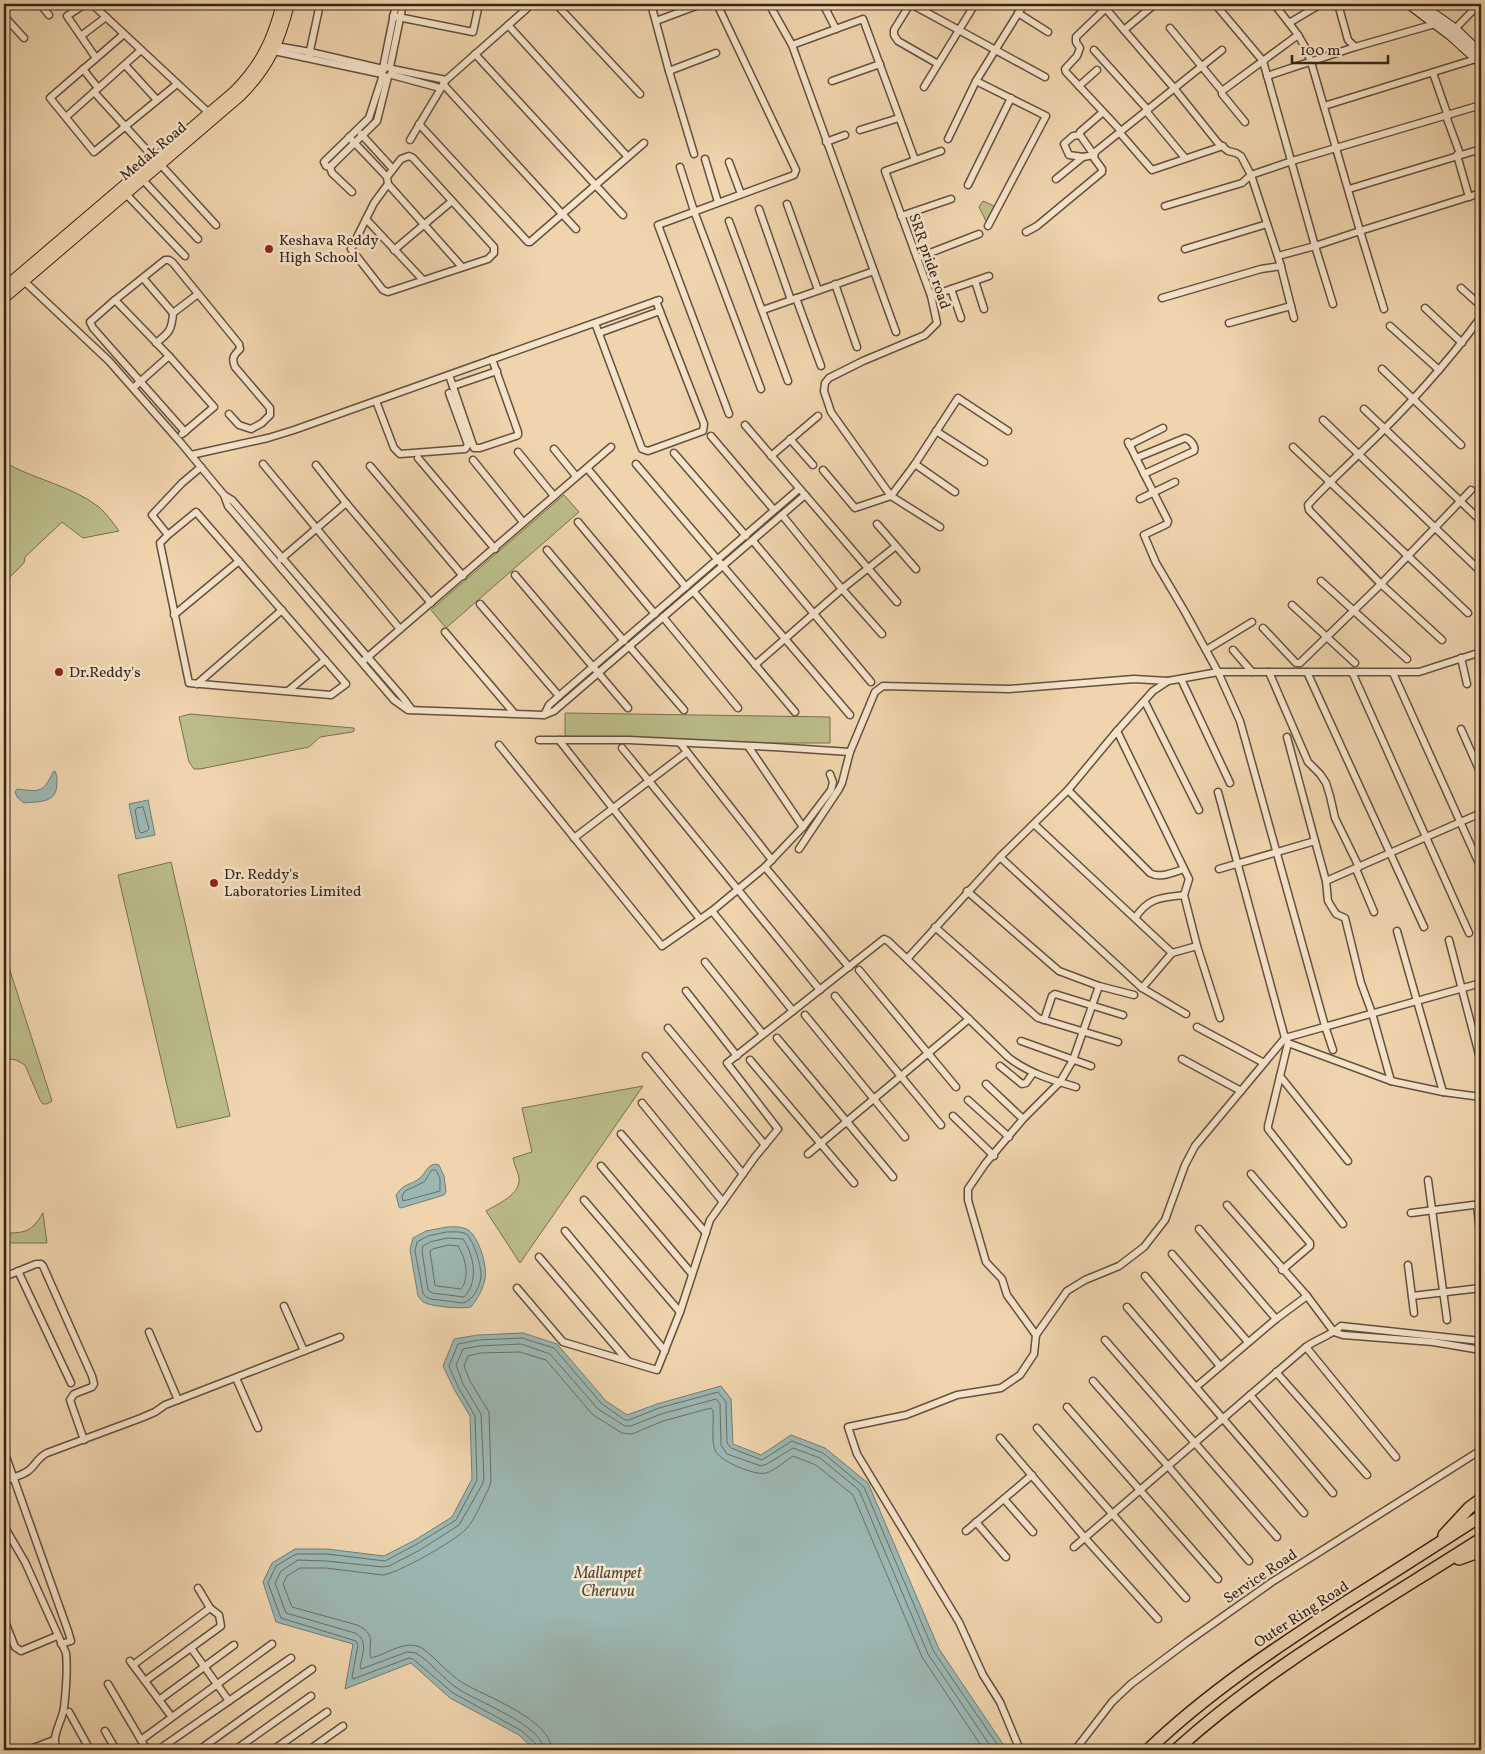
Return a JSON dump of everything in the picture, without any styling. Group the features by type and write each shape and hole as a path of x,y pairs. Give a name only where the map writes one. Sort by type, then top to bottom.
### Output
{"highway":[{"path":"1430,1548 1469,1508 1481,1499"},
{"name":"Outer Ring Road","path":"1148,1750 1197,1706 1243,1671 1315,1622 1481,1516"},
{"path":"1176,1750 1224,1710 1278,1670 1481,1539"},
{"path":"1442,1564 1481,1551"}],"main road":[{"name":"Medak Road","path":"4,298 143,180 158,162 235,91 257,66 273,35 282,4"},
{"name":"Medak Road","path":"4,288 240,96 263,70 275,49 289,4"},
{"path":"1409,4 1437,21 1455,29 1480,58"},
{"path":"1418,4 1480,58"}],"street":[{"path":"40,4 49,15"},
{"path":"85,4 67,16 96,58"},
{"path":"92,4 210,114"},
{"path":"309,55 320,4"},
{"path":"396,4 397,17"},
{"path":"330,166 377,121 397,17 403,4"},
{"path":"397,17 473,32 479,4"},
{"path":"410,140 443,84 532,4"},
{"path":"556,4 640,94"},
{"path":"651,4 694,154"},
{"path":"717,4 796,170 794,175 658,225 729,414"},
{"path":"769,4 792,45 896,332"},
{"path":"823,4 836,29"},
{"path":"827,10 831,4"},
{"path":"938,64 898,41 894,35 894,30 911,4 1045,77"},
{"path":"924,88 976,4"},
{"path":"948,138 976,81 1024,4"},
{"path":"1124,30 1155,4"},
{"path":"1215,4 1263,62 1333,304"},
{"path":"1274,4 1298,35 1311,62 1384,309"},
{"path":"1289,23 1321,4"},
{"path":"1338,4 1348,40 1355,47"},
{"path":"1455,29 1479,4"},
{"path":"656,21 696,6"},
{"path":"1223,146 1152,170 1066,72 1065,69 1079,53 1080,48 1076,42 1076,37 1104,6 1223,146 1241,156 1251,175 1278,256 1294,318"},
{"path":"1018,13 1048,32"},
{"path":"4,16 24,38"},
{"path":"81,36 106,17"},
{"path":"792,45 863,19 914,160"},
{"path":"1267,76 1437,21"},
{"path":"508,25 627,156"},
{"path":"1170,28 1245,122"},
{"path":"124,34 50,98 94,152 176,84"},
{"path":"1222,91 1298,35"},
{"path":"275,49 443,84 576,229"},
{"path":"66,117 141,50"},
{"path":"1094,50 1185,158"},
{"path":"1080,135 1073,136 1064,144 1069,155 1083,157 1094,155 1222,50"},
{"path":"669,71 716,53"},
{"path":"475,54 623,214"},
{"path":"1324,106 1480,58"},
{"path":"125,64 157,100"},
{"path":"832,81 880,64"},
{"path":"82,69 125,126 216,225"},
{"path":"1080,86 1097,70"},
{"path":"330,166 326,166 324,162 369,118 386,72"},
{"path":"1433,73 1469,197"},
{"path":"976,81 1046,116 988,226"},
{"path":"968,185 1011,98"},
{"path":"1165,206 1242,183 1251,175 1292,160 1481,105"},
{"path":"1080,135 1082,129 1103,112"},
{"path":"860,130 899,118"},
{"path":"419,124 528,242 532,241 644,143"},
{"path":"357,129 392,168"},
{"path":"826,142 845,135"},
{"path":"1026,232 1037,226 1102,172 1094,155 1080,135"},
{"path":"349,137 386,176 388,184 462,267"},
{"path":"1349,189 1458,154 1481,149"},
{"name":"SRR pride road","path":"891,496 831,412 824,391 825,383 829,378 863,361 925,335 937,322 931,296 885,171 941,151"},
{"path":"386,176 405,156 413,158 495,250 494,253 488,259 388,292 384,290 351,249 374,203 388,184"},
{"path":"1056,179 1083,157"},
{"path":"705,159 718,202"},
{"path":"729,162 741,194"},
{"path":"330,166 332,173 352,192"},
{"path":"680,167 694,211 761,389"},
{"path":"143,180 198,240"},
{"path":"1278,256 1481,193"},
{"path":"126,194 185,256"},
{"path":"901,216 951,199"},
{"path":"394,250 452,201"},
{"path":"787,204 818,290"},
{"path":"760,209 821,366"},
{"path":"366,219 423,280"},
{"path":"730,221 788,381"},
{"path":"1185,249 1267,224"},
{"path":"917,258 979,234"},
{"path":"185,432 93,328 90,322 165,260 169,260 239,344 240,349 232,361 270,408 270,415 262,423 251,429 239,424 229,414"},
{"path":"1162,298 1261,269 1281,266"},
{"path":"763,310 874,271"},
{"path":"931,296 989,276"},
{"path":"142,278 173,313 172,326 167,334 156,343"},
{"path":"24,281 109,361 224,495 232,500 282,558 365,660"},
{"path":"976,281 984,309"},
{"path":"835,284 857,347"},
{"path":"1461,288 1481,306"},
{"path":"952,289 961,318"},
{"path":"173,313 198,294"},
{"path":"115,300 214,406 177,438"},
{"path":"191,455 277,435 658,300 660,311 704,424 702,431 648,451 642,449 595,323"},
{"path":"1229,323 1291,306"},
{"path":"1424,308 1462,343"},
{"path":"599,333 660,311"},
{"path":"1442,640 1381,584 1309,510 1308,505 1413,399 1462,343 1481,317"},
{"path":"1390,326 1439,370"},
{"path":"133,388 169,356"},
{"path":"451,390 476,449 518,435 492,359"},
{"path":"1382,369 1461,445"},
{"path":"451,390 497,371"},
{"path":"376,401 397,452 400,454 465,449 468,445 451,390 449,375"},
{"path":"823,470 855,508 891,496 915,464 958,398 1008,431"},
{"path":"1364,408 1481,520"},
{"path":"771,456 818,416"},
{"path":"1323,420 1477,568"},
{"path":"744,425 897,602"},
{"path":"1163,428 1129,443 1168,521 1167,524 1144,535 1156,563 1218,672 1240,721 1333,1050"},
{"path":"936,431 984,462"},
{"path":"711,436 774,510"},
{"path":"1136,458 1185,438 1189,439 1195,447 1194,451 1144,474"},
{"path":"790,439 813,465"},
{"path":"365,660 611,447"},
{"path":"1293,447 1468,613"},
{"path":"554,449 576,476"},
{"path":"518,452 554,496"},
{"path":"674,453 746,536"},
{"path":"418,458 495,549"},
{"path":"472,460 523,522"},
{"path":"263,464 400,629"},
{"path":"636,464 850,715"},
{"path":"915,464 955,492"},
{"path":"316,465 431,603"},
{"path":"370,466 463,576"},
{"path":"168,535 152,515 182,483 201,467"},
{"path":"587,468 686,587"},
{"path":"1140,499 1175,482"},
{"path":"224,495 228,506 276,563 365,660 404,699 412,710 544,715 554,711 598,674 655,614 800,489"},
{"path":"1263,628 1296,663 1300,663 1381,584 1471,490"},
{"path":"544,715 549,705 593,667 627,644 694,592 805,496"},
{"path":"891,496 940,527"},
{"path":"276,563 346,503"},
{"path":"196,512 346,684 331,695 190,684 188,682 160,543 168,535 196,512"},
{"path":"782,515 842,589 882,634"},
{"path":"578,522 655,614"},
{"path":"877,524 916,570"},
{"path":"753,541 871,682"},
{"path":"755,665 842,589 896,546"},
{"path":"547,550 684,710"},
{"path":"174,615 239,561"},
{"path":"515,575 628,708"},
{"path":"1321,580 1353,612 1407,659"},
{"path":"694,592 795,712"},
{"path":"480,604 559,696"},
{"path":"1292,605 1355,663"},
{"path":"197,684 282,610"},
{"path":"663,617 738,708"},
{"path":"1206,650 1252,622"},
{"path":"445,632 514,713"},
{"path":"1234,650 1252,672"},
{"path":"799,849 842,783 850,752 875,692 887,685 1009,689 1134,679 1168,681 1218,672 1419,672 1481,652"},
{"path":"1461,658 1467,684"},
{"path":"288,691 325,660"},
{"path":"1269,672 1308,762 1326,783 1335,818 1358,868 1374,912"},
{"path":"1307,672 1424,927"},
{"path":"1352,672 1469,933"},
{"path":"1393,673 1481,868"},
{"path":"1181,679 1230,783"},
{"path":"907,960 967,891 1068,790 1153,691 1168,681"},
{"path":"1145,702 1199,810"},
{"path":"1461,729 1481,774"},
{"path":"1117,731 1189,879 1184,895 1197,946 1220,1018"},
{"path":"1287,737 1326,882 1328,900 1336,914 1345,918 1361,983 1372,1013 1390,1081"},
{"path":"539,740 629,740 850,752"},
{"path":"560,740 700,919"},
{"path":"680,743 772,860"},
{"path":"499,745 662,946 712,911 772,860 803,827 831,790 833,782 830,774"},
{"path":"748,746 803,827"},
{"path":"622,748 820,990"},
{"path":"574,838 687,752"},
{"path":"1068,790 1150,874 1159,876 1184,869"},
{"path":"1218,792 1287,1040 1268,1129 1343,1224"},
{"path":"1326,882 1481,813"},
{"path":"1034,824 1172,953"},
{"path":"1218,868 1315,841"},
{"path":"1000,857 1142,988 1186,1014"},
{"path":"765,867 849,967"},
{"path":"967,891 1055,968 1099,986 1134,996"},
{"path":"1135,918 1140,910 1151,900 1184,895"},
{"path":"712,911 793,1011"},
{"path":"935,927 1031,1012 1044,1020 1118,1042"},
{"path":"1397,931 1443,1092"},
{"path":"517,1288 563,1342 657,1370 680,1312 710,1220 778,1129 727,1063 884,939 1008,1057 1033,1073 1076,1087"},
{"path":"1449,940 1481,1062"},
{"path":"1142,988 1172,953 1197,946"},
{"path":"705,962 764,1034"},
{"path":"859,970 956,1087"},
{"path":"1020,1750 1000,1702 983,1675 960,1622 857,1454 848,1427 906,1415 957,1395 1001,1388 1020,1375 1034,1354 1036,1335 1067,1291 1085,1280 1119,1266 1144,1247 1165,1220 1185,1165 1195,1146 1264,1063 1287,1040 1325,1026 1481,983"},
{"path":"1036,1335 1006,1295 1002,1279 986,1262 968,1200 968,1189 985,1164 994,1156 1023,1120 1060,1082 1073,1060 1099,986"},
{"path":"686,991 737,1056"},
{"path":"1044,1020 1053,994 1123,1015"},
{"path":"835,996 941,1125"},
{"path":"805,1015 905,1137"},
{"path":"808,1154 969,1019"},
{"path":"1197,1027 1264,1063"},
{"path":"668,1028 765,1145"},
{"path":"777,1038 893,1177"},
{"path":"1021,1040 1092,1066"},
{"path":"1287,1040 1390,1081 1443,1092 1481,1097"},
{"path":"646,1056 743,1174"},
{"path":"1182,1059 1241,1091"},
{"path":"750,1060 854,1183"},
{"path":"1000,1066 1022,1084 1026,1083 1033,1073"},
{"path":"1280,1076 1348,1161"},
{"path":"986,1084 1023,1120"},
{"path":"968,1100 1009,1137"},
{"path":"642,1103 723,1202"},
{"path":"953,1116 994,1156"},
{"path":"621,1134 706,1233"},
{"path":"601,1166 692,1274"},
{"path":"1250,1174 1311,1244 1282,1270"},
{"path":"1428,1180 1447,1320"},
{"path":"584,1200 680,1312"},
{"path":"1227,1204 1282,1270 1307,1296 1334,1332 1343,1335 1433,1342 1481,1350"},
{"path":"1411,1213 1479,1204 1481,1241"},
{"path":"1199,1229 1276,1319"},
{"path":"564,1231 665,1351"},
{"path":"1172,1254 1248,1342"},
{"path":"539,1257 628,1361"},
{"path":"4,1277 38,1264 43,1266 94,1384 92,1387 74,1394 70,1400 84,1440"},
{"path":"1408,1265 1414,1313"},
{"path":"18,1271 71,1383"},
{"path":"1146,1276 1220,1366"},
{"path":"1412,1296 1481,1288"},
{"path":"1196,1387 1276,1319 1307,1296"},
{"path":"284,1306 304,1351"},
{"path":"1127,1307 1304,1514"},
{"path":"1074,1547 1306,1347 1334,1332 1340,1326 1481,1340"},
{"path":"1387,1339 1388,1330"},
{"path":"150,1332 178,1400"},
{"path":"4,1481 28,1471 41,1456 340,1337"},
{"path":"1105,1340 1277,1537"},
{"path":"1306,1347 1396,1457"},
{"path":"1276,1372 1367,1475"},
{"path":"236,1378 258,1428"},
{"path":"1093,1381 1248,1561"},
{"path":"1250,1395 1333,1493"},
{"path":"1067,1406 1218,1579"},
{"path":"1038,1428 1186,1598"},
{"path":"1000,1438 1085,1538 1158,1619"},
{"name":"Service Road","path":"1075,1750 1112,1702 1131,1684 1187,1642 1272,1582 1481,1450"},
{"path":"4,1451 71,1641 61,1644"},
{"path":"966,1531 1032,1475"},
{"path":"1004,1499 1033,1532"},
{"path":"976,1522 1006,1557"},
{"path":"4,1526 25,1562 66,1653 68,1670 63,1710 54,1740 57,1750"},
{"path":"145,1682 221,1626 219,1615 210,1608 198,1588"},
{"path":"171,1716 132,1663 210,1608"},
{"path":"4,1619 15,1648 21,1651 57,1636"},
{"path":"141,1740 171,1716 272,1644"},
{"path":"159,1700 234,1645"},
{"path":"191,1648 229,1701"},
{"path":"158,1750 291,1658"},
{"path":"199,1750 312,1669"},
{"path":"108,1684 147,1750"},
{"path":"235,1750 311,1696"},
{"path":"69,1712 90,1750"},
{"path":"273,1750 326,1712"},
{"path":"309,1750 343,1726"},
{"path":"105,1731 116,1750"},
{"path":"30,1750 54,1740"}],"green space":[{"path":"983,201 994,206 987,223 979,207"},
{"path":"4,462 88,500 102,510 119,531 83,538 62,522 25,557 24,563 4,583"},
{"path":"564,495 579,512 446,628 431,610"},
{"path":"565,713 830,717 830,743 742,743 565,736"},
{"path":"190,714 354,728 354,731 320,737 309,747 194,769 189,762 179,717"},
{"path":"171,862 230,1116 177,1128 118,875"},
{"path":"6,958 52,1101 47,1104 43,1104 40,1100 25,1065 16,1060 4,1058 4,959"},
{"path":"643,1086 520,1263 486,1211 512,1194 519,1184 513,1158 532,1152 522,1108"},
{"path":"43,1213 47,1243 4,1243 4,1233 18,1233 31,1228"}],"water":[{"path":"55,771 57,778 56,790 51,798 24,803 17,797 15,792 17,789 35,791 42,788"},
{"path":"148,800 155,835 136,839 129,804"},
{"path":"435,1164 439,1165 444,1176 446,1192 444,1195 399,1207 396,1195 399,1191 420,1178 428,1168"},
{"path":"447,1227 466,1229 474,1237 481,1251 486,1274 480,1293 471,1307 454,1308 433,1305 423,1302 418,1296 410,1250 413,1238 426,1231"},
{"name":"Mallampet Cheruvu","path":"523,1333 557,1344 606,1401 627,1415 657,1404 721,1386 731,1399 733,1444 761,1455 791,1435 825,1448 868,1483 939,1649 1007,1750 535,1750 519,1735 450,1698 411,1663 345,1689 353,1644 276,1622 263,1582 272,1563 295,1549 327,1549 384,1556 415,1540 452,1517 472,1479 470,1416 443,1366 454,1339 478,1335"}],"place":[{"name":"Keshava Reddy High School","path":"269,249"},
{"name":"Dr.Reddy's","path":"59,672"},
{"name":"Dr. Reddy's Laboratories Limited","path":"214,883"}]}
